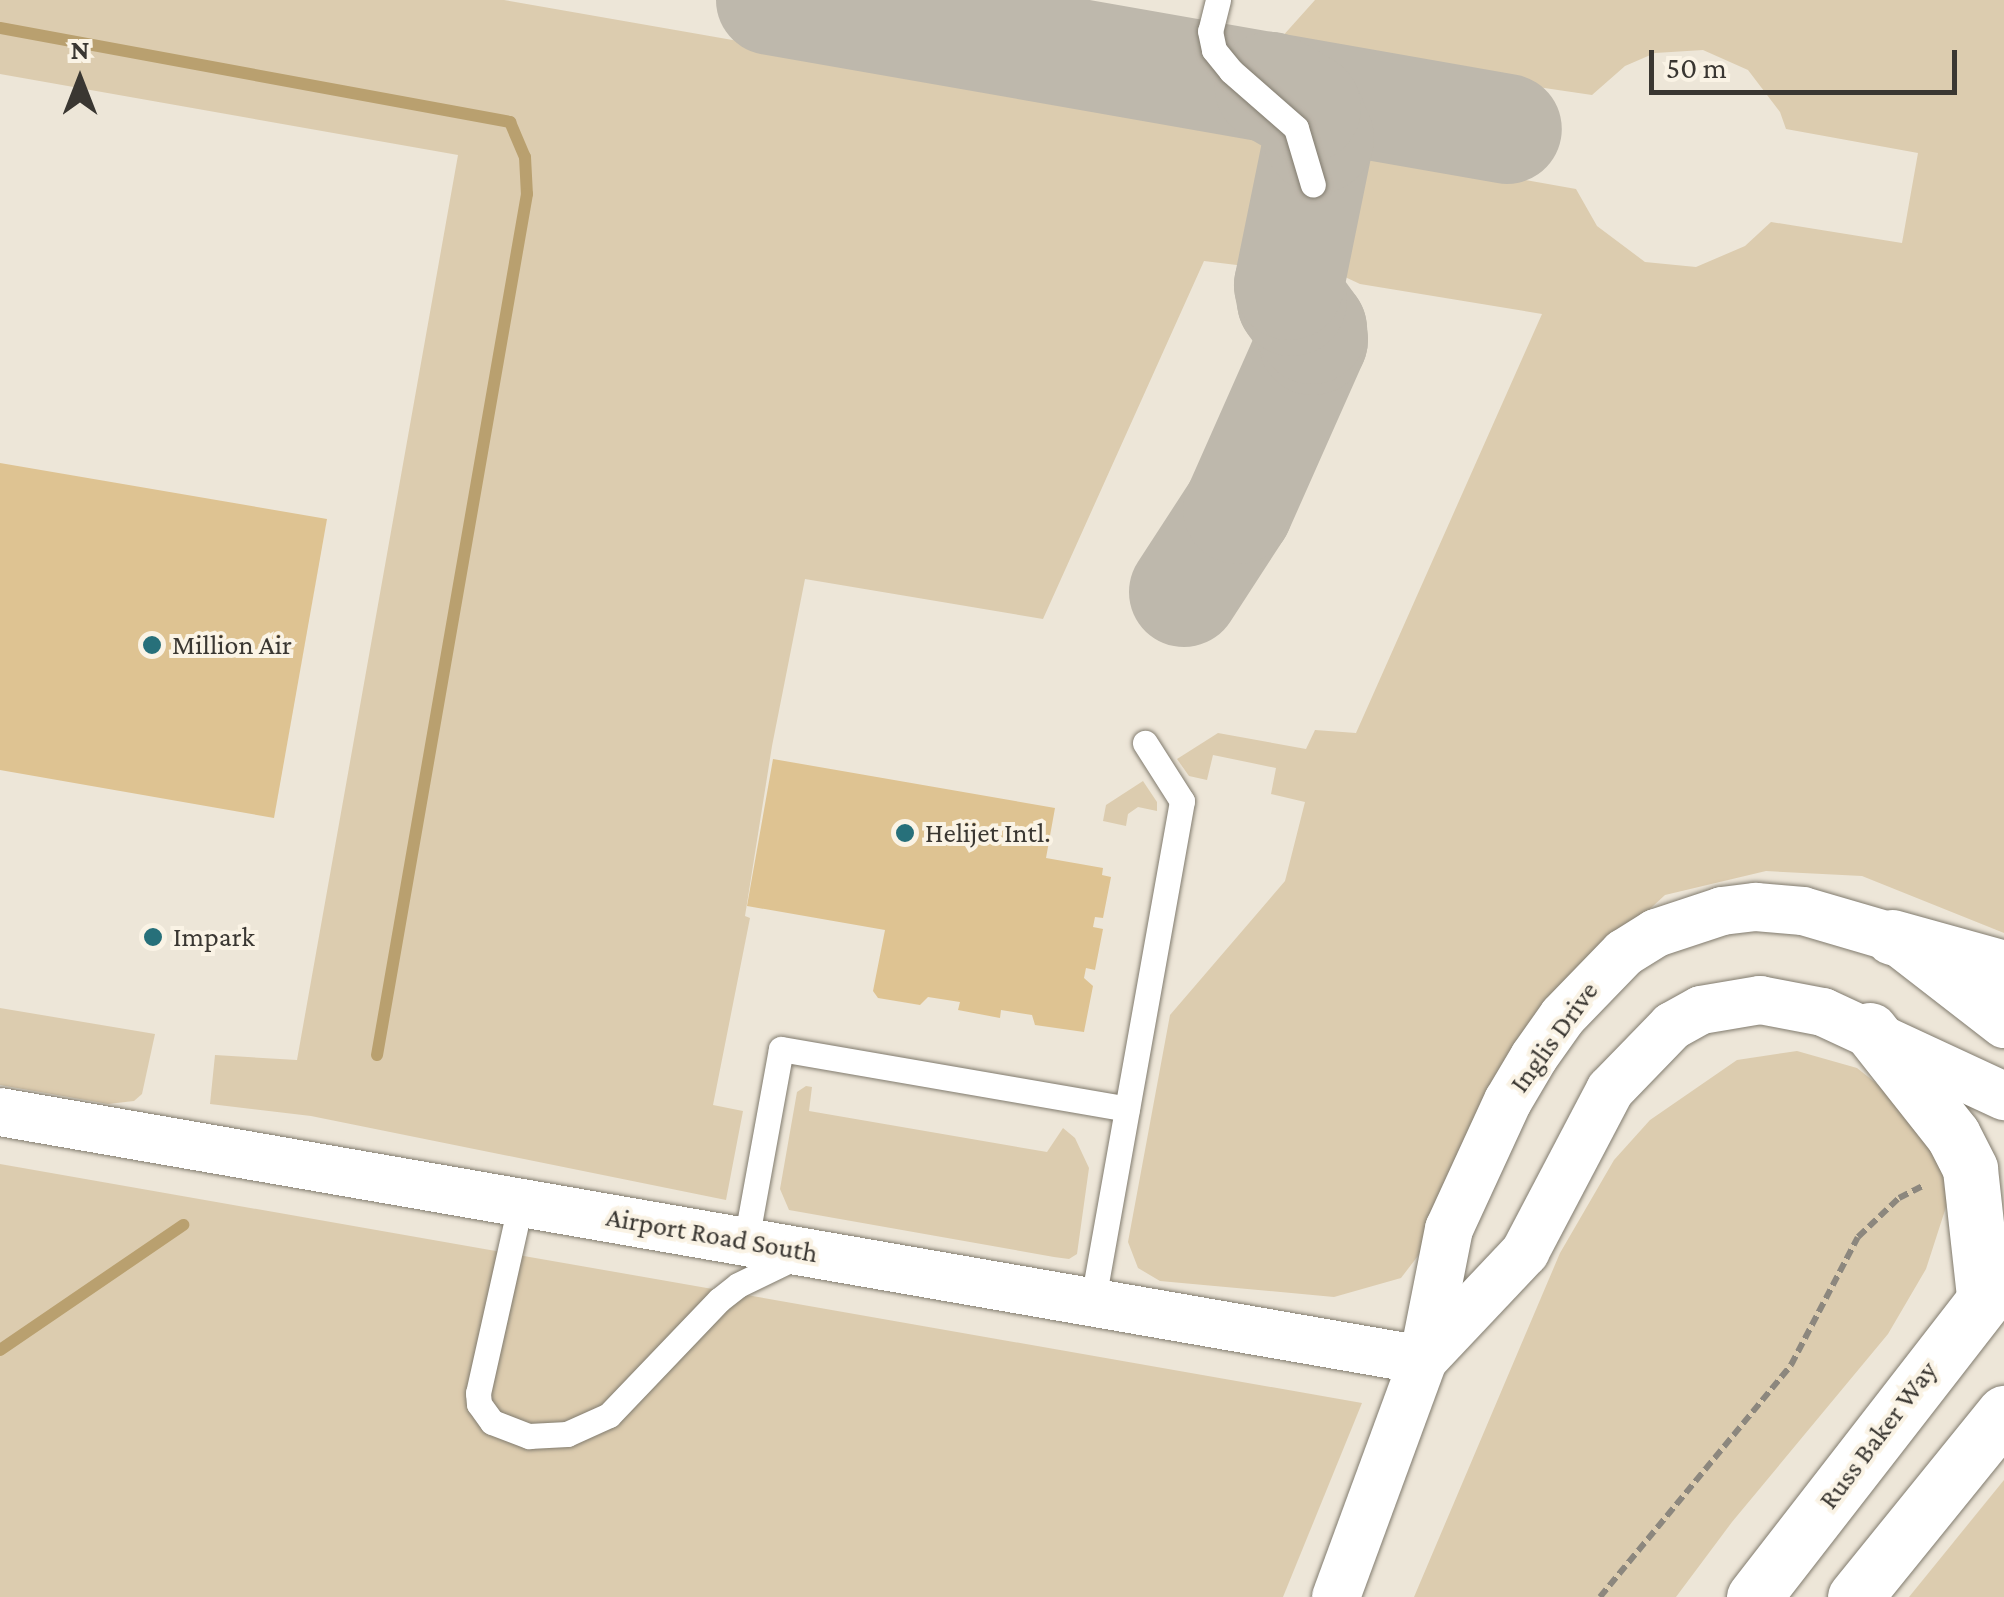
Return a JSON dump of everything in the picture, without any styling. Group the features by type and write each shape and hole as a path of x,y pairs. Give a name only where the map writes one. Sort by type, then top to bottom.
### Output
{"main road":[{"path":"1892,937 2004,968"},
{"path":"1870,1030 1953,1135 1970,1170 1994,1286"},
{"name":"Russ Baker Way","path":"1754,1597 1994,1286"},
{"path":"1855,1597 2004,1413"}],"street":[{"name":"Inglis Drive","path":"1336,1597 1423,1360 1449,1230 1508,1101 1563,1016 1624,953 1688,920 1756,908 1804,912 1892,937 2004,1024"},
{"name":"Inglis Drive","path":"1423,1360 1525,1252 1603,1100 1638,1057 1672,1026 1700,1010 1760,1000 1823,1012 1870,1030 2004,1096"},
{"name":"Airport Road South","path":"0,1112 1423,1360"}],"lane":[{"path":"1218,0 1210,31 1214,50 1221,61 1296,128 1313,185"},
{"path":"1093,1300 1182,801 1144,743"},
{"path":"746,1241 781,1049 1127,1110"},
{"path":"522,1201 478,1392 479,1404 492,1422 528,1436 567,1434 609,1415 719,1300 758,1274 807,1252"}],"path":[{"path":"1600,1597 1790,1364 1858,1237 1899,1198 1930,1183"}],"shaded area":[{"path":"0,0 504,0 1268,134 1275,143 1282,166 1272,256 1253,267 1204,261 1043,619 805,579 772,746 745,916 750,918 713,1105 743,1111 726,1200 311,1116 210,1104 215,1055 297,1060 458,155 0,74"},
{"path":"1315,0 2004,0 2004,933 1862,876 1766,871 1665,895 1540,1010 1434,1235 1401,1278 1334,1297 1160,1281 1138,1268 1128,1242 1170,1015 1285,881 1305,802 1271,794 1276,768 1213,755 1207,780 1189,776 1177,759 1218,733 1306,749 1315,730 1356,733 1542,314 1360,284 1345,277 1328,250 1345,192 1374,153 1576,189 1597,226 1645,262 1696,267 1745,246 1771,222 1902,243 1918,153 1786,129 1780,112 1748,70 1703,50 1655,53 1625,66 1592,95 1272,48"},
{"path":"1143,781 1157,802 1157,811 1138,807 1128,814 1126,826 1103,821 1106,805"},
{"path":"0,1008 155,1034 142,1094 134,1101 108,1104 0,1085"},
{"path":"1797,1051 1857,1068 1892,1096 1941,1158 1947,1204 1926,1269 1888,1334 1732,1522 1676,1597 1414,1597 1560,1253 1614,1160 1650,1120 1737,1060"},
{"path":"812,1087 809,1111 1047,1152 1063,1128 1075,1138 1089,1168 1077,1254 1069,1259 1054,1257 789,1210 780,1189 797,1092"},
{"path":"0,1164 1362,1403 1283,1597 0,1597"},
{"path":"2004,1480 2004,1597 1909,1597"}],"building":[{"name":"Million Air","path":"0,463 327,519 274,818 0,770"},
{"name":"Helijet Intl.","path":"773,759 1055,808 1046,858 1103,868 1102,875 1111,877 1103,918 1095,917 1093,927 1103,929 1095,970 1086,968 1084,978 1093,986 1084,1032 1035,1025 1032,1015 1001,1010 1000,1018 958,1010 960,1002 928,997 920,1005 878,998 873,991 885,930 747,906"}],"waterway":[{"path":"0,28 510,122 525,157 527,194 377,1055"},
{"path":"0,1350 183,1225"}],"taxiway":[{"path":"771,0 1507,129"},
{"path":"1184,592 1238,509 1313,340 1312,329 1292,301 1289,285 1319,138 1306,108 1270,87"}],"place":[{"name":"Million Air","path":"152,645"},
{"name":"Helijet Intl.","path":"905,833"},
{"name":"Impark","path":"153,937"}]}
